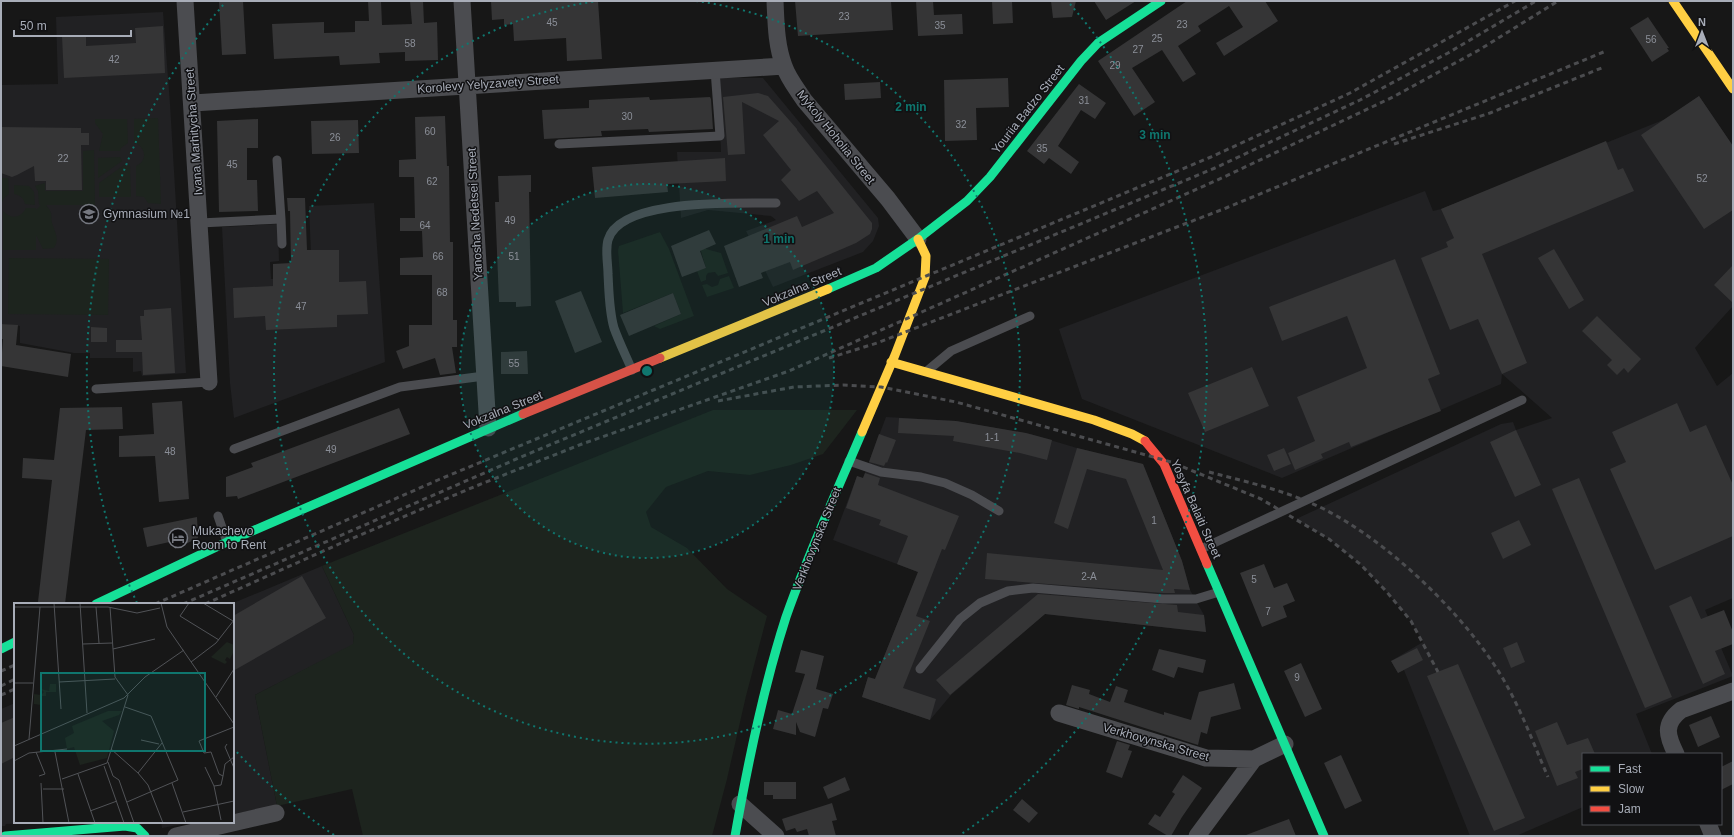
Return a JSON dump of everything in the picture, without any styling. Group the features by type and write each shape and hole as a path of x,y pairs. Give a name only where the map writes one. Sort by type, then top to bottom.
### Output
{"street":[{"name":"Ivana Marhitycha Street","path":"185,1 193,103 209,382"},
{"name":"Yanosha Nedetsei Street","path":"462,1 488,428"},
{"name":"Mykoly Hoholia Street","path":"775,1 776,28 784,66 793,84 804,100 888,200 918,239"},
{"name":"Youriia Badzo Street","path":"918,239 967,201 990,177 1081,61 1098,43 1161,1"},
{"path":"1673,1 1733,90"},
{"name":"Korolevy Yelyzavety Street","path":"193,103 784,66"},
{"name":"Verkhovynska Street","path":"734,836 761,703 797,588 925,277 926,256 918,239"},
{"name":"Vokzalna Street","path":"98,603 227,542 488,428 831,288 876,268 918,239"},
{"name":"Yosyfa Balaiti Street","path":"891,362 1094,420 1132,434 1147,442 1164,464 1324,836"},
{"path":"1,649 14,642"},
{"path":"1676,753 1668,735 1669,724 1674,716 1681,710 1733,691"},
{"name":"Verkhovynska Street","path":"1060,713 1206,758 1254,759 1285,744"},
{"name":"Verkhovynska Street","path":"1197,836 1254,759"},
{"path":"740,804 776,836"},
{"path":"234,823 276,813"},
{"path":"176,836 233,823"},
{"path":"1708,825 1713,836"},
{"path":"5,836 125,826 134,827 142,831 145,836"}],"lane":[{"path":"559,144 720,136 715,70"},
{"path":"278,160 282,244"},
{"path":"632,370 614,327 609,300 608,240 615,228 633,217 652,210 678,206 776,203"},
{"path":"200,223 281,219"},
{"path":"926,372 951,351 1030,316"},
{"path":"234,449 400,387 484,376"},
{"path":"96,389 209,382"},
{"path":"1201,549 1522,400"},
{"path":"849,461 881,472 922,477 945,483 972,495 999,511"},
{"path":"218,516 227,542"},
{"path":"920,669 960,619 980,603 1008,591 1033,588 1163,599 1196,599 1219,592"}],"shaded area":[{"name":"Gymnasium №1","path":"163,12 186,373 142,376 141,371 133,372 133,358 90,358 90,353 74,353 20,343 20,326 1,324 1,85 58,84 56,17"},
{"path":"718,78 763,78 878,218 879,226 873,241 863,252 773,287 746,231 776,220 771,216 708,210 681,218 677,152 721,152"},
{"path":"1699,96 1733,146 1733,306 1695,348 1717,386 1733,373 1733,598 1705,610 1733,676 1636,714 1652,753 1582,753 1582,807 1516,836 1470,836 1404,670 1398,673 1391,661 1423,642 1411,621 1386,591 1360,564 1329,539 1296,519 1501,424 1513,422 1516,430 1552,418 1502,374 1501,384 1282,478 1082,399 1059,329 1425,191 1433,211 1441,209 1668,118"},
{"path":"158,118 161,204 148,203 144,197 136,196 136,166 142,161 144,154 141,147 134,143 134,119"},
{"path":"95,119 127,119 128,143 121,148 120,151 99,151 103,134 95,123"},
{"path":"94,150 95,205 46,205 51,214 56,237 54,248 43,249 36,235 36,250 3,250 3,211 9,216 16,217 19,216 26,208 36,208 36,210 41,205 39,205 38,191 35,186 45,183 45,191 83,191 83,151"},
{"path":"120,157 122,161 98,178 98,158"},
{"path":"124,165 130,166 131,197 99,197 99,183"},
{"path":"1,178 8,178 9,194 4,198 1,204"},
{"path":"14,185 29,186 34,192 35,205 25,204 21,197 14,194"},
{"path":"374,203 385,362 234,418 230,383 222,227 278,224 279,261 270,262 271,279 312,278 309,206"},
{"path":"660,232 669,249 694,316 660,329 654,326 681,314 673,293 623,313 618,250 619,246"},
{"path":"700,237 706,249 721,253 728,273 718,276 715,272 708,273 706,280 701,282 697,271 706,268 700,248"},
{"path":"9,258 109,259 108,315 8,314"},
{"path":"729,276 734,288 707,297 702,285 707,284 712,287 718,285 720,279"},
{"path":"713,410 857,410 823,454 791,465 750,475 708,471 666,487 646,512 651,527 687,548 727,589 767,616 712,836 363,836 352,789 277,806 255,695 353,644 354,635 322,566"},
{"path":"886,417 956,421 1030,434 1077,448 1143,464 1182,561 1190,590 1204,615 1206,632 1045,614 951,695 930,720 862,697 868,677 875,679 918,572 833,540 857,476 863,478"},
{"path":"322,566 354,635 353,645 255,695 277,806 234,814 234,603"},
{"path":"14,703 14,823 29,823 6,824 5,826 1,826 1,709"},
{"path":"161,823 189,823 162,828"}],"building":[{"path":"219,1 243,1 246,54 222,55"},
{"path":"368,1 381,1 382,25 412,24 410,1 423,1 424,23 437,22 438,60 405,61 405,52 379,53 380,63 340,65 339,56 274,59 272,24 324,22 324,33 355,32 355,21 369,21"},
{"path":"491,1 598,1 602,59 567,61 566,38 514,41 513,24 504,25 504,19 492,20"},
{"path":"795,1 891,1 893,30 798,36"},
{"path":"916,1 933,1 934,15 962,14 963,34 918,36"},
{"path":"992,1 1012,1 1013,23 993,24"},
{"path":"1051,1 1076,1 1072,17 1053,18"},
{"path":"1094,1 1136,1 1106,20"},
{"path":"1187,1 1265,1 1278,21 1224,56 1216,43 1243,27 1229,6 1198,26 1201,31 1178,46 1196,74 1183,82 1162,50 1132,68 1155,102 1134,116 1098,61"},
{"path":"1648,17 1669,48 1667,48 1669,51 1652,62 1630,28"},
{"path":"163,26 165,73 64,78 62,36 86,35 86,46 136,43 135,28"},
{"path":"1008,78 1009,107 976,108 977,140 945,141 944,80"},
{"path":"880,82 881,98 845,100 844,84"},
{"path":"1079,84 1106,103 1095,119 1081,110 1058,146 1079,162 1071,174 1049,158 1044,164 1027,151"},
{"path":"758,93 768,96 797,129 872,223 872,229 870,234 856,243 793,270 790,262 761,273 763,278 739,287 724,246 797,216 802,227 834,213 817,191 799,201 781,180 791,170 763,135 779,121 742,102 745,154 728,155 723,97"},
{"path":"1699,96 1733,146 1733,210 1704,229 1641,135"},
{"path":"649,97 650,100 710,97 713,129 649,132 648,129 601,131 602,136 544,139 542,110 589,108 589,100"},
{"path":"445,116 447,166 449,166 450,242 453,242 453,320 457,320 457,347 452,347 456,373 440,375 435,358 403,369 396,351 409,346 409,325 432,325 432,275 400,275 400,258 423,257 422,231 400,231 400,218 415,218 414,177 399,177 399,160 416,159 415,117"},
{"path":"258,119 258,148 247,148 247,180 257,180 258,211 219,212 217,121"},
{"path":"358,120 359,153 312,154 311,121"},
{"path":"1,127 81,128 81,133 89,133 89,145 81,145 82,190 46,190 46,181 35,181 34,166 12,177 1,173"},
{"path":"1606,141 1618,170 1623,168 1634,191 1482,254 1527,363 1502,374 1478,319 1450,330 1421,258 1448,247 1446,242 1454,238 1441,209"},
{"path":"725,158 726,181 667,184 668,192 595,198 592,167"},
{"path":"531,175 531,192 529,192 531,306 516,307 516,302 499,302 495,202 499,202 498,176"},
{"path":"287,198 305,198 307,250 339,250 339,282 366,281 368,314 337,315 337,327 266,330 265,316 234,318 233,288 273,286 273,264 291,263 290,211 288,211"},
{"path":"709,230 716,244 700,251 706,268 682,277 671,246"},
{"path":"1554,249 1584,300 1569,309 1538,258"},
{"path":"1395,259 1440,374 1428,379 1441,411 1351,447 1349,442 1321,454 1323,458 1295,470 1288,453 1315,441 1297,397 1367,368 1347,316 1282,341 1269,307"},
{"path":"1733,265 1733,303 1714,285"},
{"path":"581,291 602,342 575,353 555,301"},
{"path":"673,293 681,314 629,336 620,315"},
{"path":"171,308 175,373 143,375 142,352 116,352 116,340 142,340 140,316 144,316 144,310"},
{"path":"1597,316 1641,359 1628,373 1624,368 1617,375 1607,365 1612,360 1582,331"},
{"path":"1,324 18,325 16,345 71,354 68,377 1,366 3,339 1,339"},
{"path":"91,327 107,328 107,342 91,342"},
{"path":"527,351 528,374 501,374 501,352"},
{"path":"1252,367 1269,406 1205,432 1188,393"},
{"path":"182,401 189,499 159,502 155,456 119,457 119,436 154,434 152,403"},
{"path":"1677,403 1690,432 1706,425 1733,485 1733,536 1655,570 1610,469 1626,462 1612,432"},
{"path":"122,407 123,429 86,430 65,603 38,602 52,480 22,478 23,458 54,460 60,408"},
{"path":"399,408 410,434 238,499 237,496 226,497 226,477 253,467 251,463"},
{"path":"899,418 956,421 1026,433 1052,440 1047,460 1020,453 953,441 954,436 898,433"},
{"path":"1516,430 1541,485 1515,497 1490,442"},
{"path":"879,434 896,440 887,463 886,462 884,466 869,462"},
{"path":"1077,448 1143,464 1182,561 1190,590 1174,589 1175,593 1163,593 985,579 987,553 1163,570 1126,479 1087,469 1068,529 1054,523"},
{"path":"1284,448 1291,464 1274,471 1267,455"},
{"path":"865,473 880,478 878,485 959,516 945,550 942,549 916,616 930,621 903,688 936,699 930,720 862,697 868,677 875,679 918,572 897,564 908,536 879,525 881,520 846,508 857,476 863,478"},
{"path":"1579,478 1672,697 1645,708 1552,489"},
{"path":"197,517 198,538 175,549 174,541 147,547 143,528"},
{"path":"1519,520 1531,545 1503,559 1491,533"},
{"path":"1264,564 1274,588 1287,583 1295,601 1283,606 1287,617 1262,627 1240,573"},
{"path":"302,576 326,618 234,670 234,615"},
{"path":"1038,594 1177,605 1178,612 1204,615 1206,632 1045,614 950,695 936,680"},
{"path":"1691,596 1701,619 1724,610 1733,632 1733,644 1715,651 1725,674 1703,684 1669,606"},
{"path":"1517,642 1525,662 1511,668 1503,648"},
{"path":"1417,648 1423,660 1398,673 1391,661"},
{"path":"1159,649 1206,660 1203,673 1178,667 1174,678 1152,670"},
{"path":"801,650 824,656 816,689 833,694 828,709 823,708 815,737 800,732 796,722 796,735 773,729 778,710 792,714 805,674 795,672"},
{"path":"1301,663 1322,709 1305,717 1284,671"},
{"path":"1458,664 1525,818 1494,831 1427,676"},
{"path":"1234,683 1241,709 1211,717 1207,734 1201,732 1198,745 1079,707 1079,709 1066,705 1072,685 1090,690 1089,694 1110,702 1116,686 1128,690 1124,702 1164,715 1164,712 1191,720 1199,692"},
{"path":"1711,716 1720,737 1698,747 1689,725"},
{"path":"14,717 14,758 1,764 1,723"},
{"path":"1557,722 1567,745 1588,738 1595,753 1582,753 1582,769 1575,772 1578,778 1557,786 1535,731"},
{"path":"1117,741 1130,745 1128,750 1132,751 1122,778 1106,772"},
{"path":"1341,755 1362,801 1345,809 1324,763"},
{"path":"1733,761 1733,784 1722,790 1722,766"},
{"path":"1183,775 1202,788 1171,836 1168,836 1148,824 1155,814 1160,817 1175,794 1172,792"},
{"path":"845,777 850,790 828,799 823,787"},
{"path":"764,782 796,782 796,799 773,799 773,795 764,795"},
{"path":"1022,799 1038,813 1029,823 1013,810"},
{"path":"832,803 837,820 832,821 836,836 809,836 807,829 797,832 795,828 786,831 782,819"},
{"path":"1289,819 1296,836 1246,836 1246,835"}],"railway":[{"path":"157,603 438,480 1211,157 1350,93 1515,1"},
{"path":"185,603 528,454 1215,168 1360,100 1448,53 1536,1"},
{"path":"207,603 339,544 476,486 582,444 789,371 924,311 1224,177 1393,97 1479,50 1558,1"},
{"path":"829,358 877,343 1226,208 1606,51"},
{"path":"1394,144 1490,113 1604,67"},
{"path":"718,401 794,387 843,385 881,387 956,402 1171,462 1261,499 1329,539 1360,564 1386,591 1411,621 1438,672"},
{"path":"1209,472 1274,489 1311,503 1336,515 1387,550 1411,571 1435,593 1457,617 1502,676 1548,777"},
{"path":"1,671 14,665"},
{"path":"1,686 14,680"},
{"path":"1,695 14,689"}],"traffic: fast":[{"path":"828,289 876,268 918,239 967,201 990,177 1081,61 1098,43 1161,1"},
{"path":"98,603 227,542 523,414"},
{"path":"735,836 757,725 770,671 786,617 813,547 862,432"},
{"path":"1207,564 1324,836"},
{"path":"1,649 14,642"},
{"path":"5,836 125,826 137,828 145,836"}],"traffic: slow":[{"path":"1673,1 1733,89"},
{"path":"862,432 895,355 925,277 926,256 918,239"},
{"path":"660,358 828,289"},
{"path":"891,362 1094,420 1132,434 1145,441"}],"traffic: jam":[{"path":"523,414 660,358"},
{"path":"1145,441 1164,464 1207,564"}],"place":[{"name":"Gymnasium №1","path":"89,214"},
{"name":"Mukachevo Room to Rent","path":"178,538"}]}
